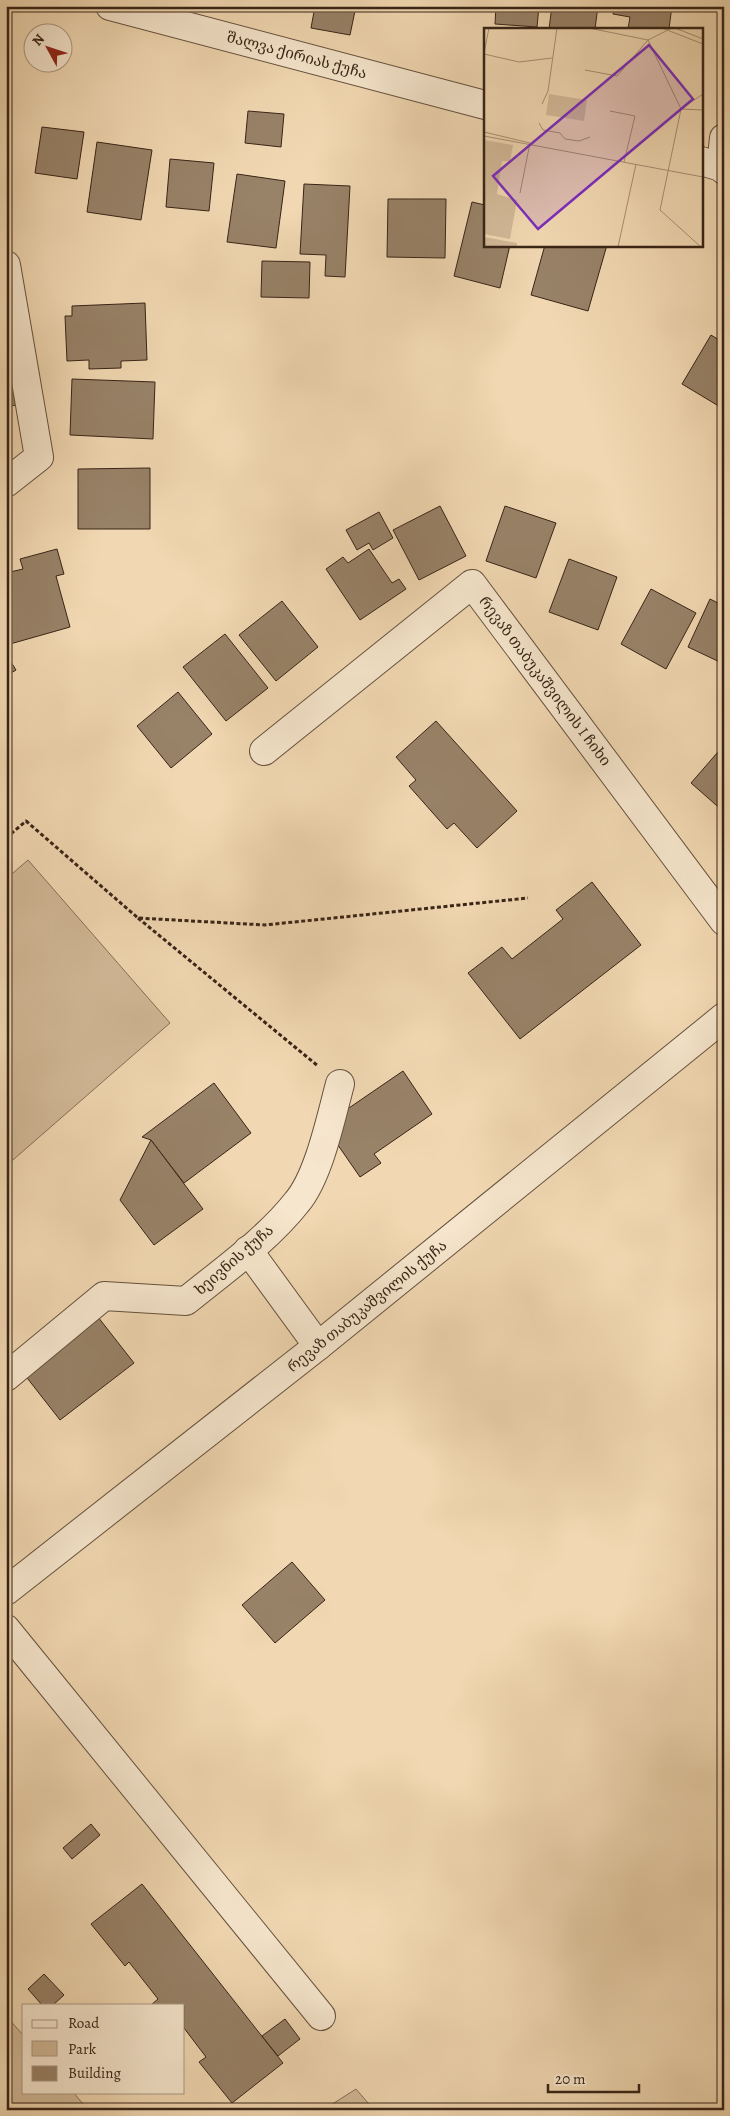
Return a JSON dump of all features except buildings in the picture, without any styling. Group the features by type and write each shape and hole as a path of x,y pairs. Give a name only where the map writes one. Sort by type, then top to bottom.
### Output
{"street":[{"name":"შალვა ქირიას ქუჩა","path":"110,6 484,105"},
{"path":"717,165 724,138"},
{"path":"6,265 39,457 6,483"},
{"name":"რევაზ თაბუკაშვილის I ჩიხი","path":"264,751 472,584 724,921"},
{"name":"რევაზ თაბუკაშვილის ქუჩა","path":"6,1591 318,1346 724,1017"},
{"name":"ხეივნის ქუჩა","path":"6,1377 104,1296 186,1300 248,1250 298,1201 318,1160 340,1084"},
{"path":"248,1250 318,1346"},
{"path":"6,1629 321,2016"}],"path":[{"path":"6,838 26,821 138,918 340,1084"},
{"path":"138,918 265,925 528,898"}],"green space":[{"path":"28,860 170,1023 6,1166 6,879"},
{"path":"6,2016 22,2034 22,2094 75,2094 88,2110 6,2110"},
{"path":"356,2089 374,2110 323,2110"}]}
